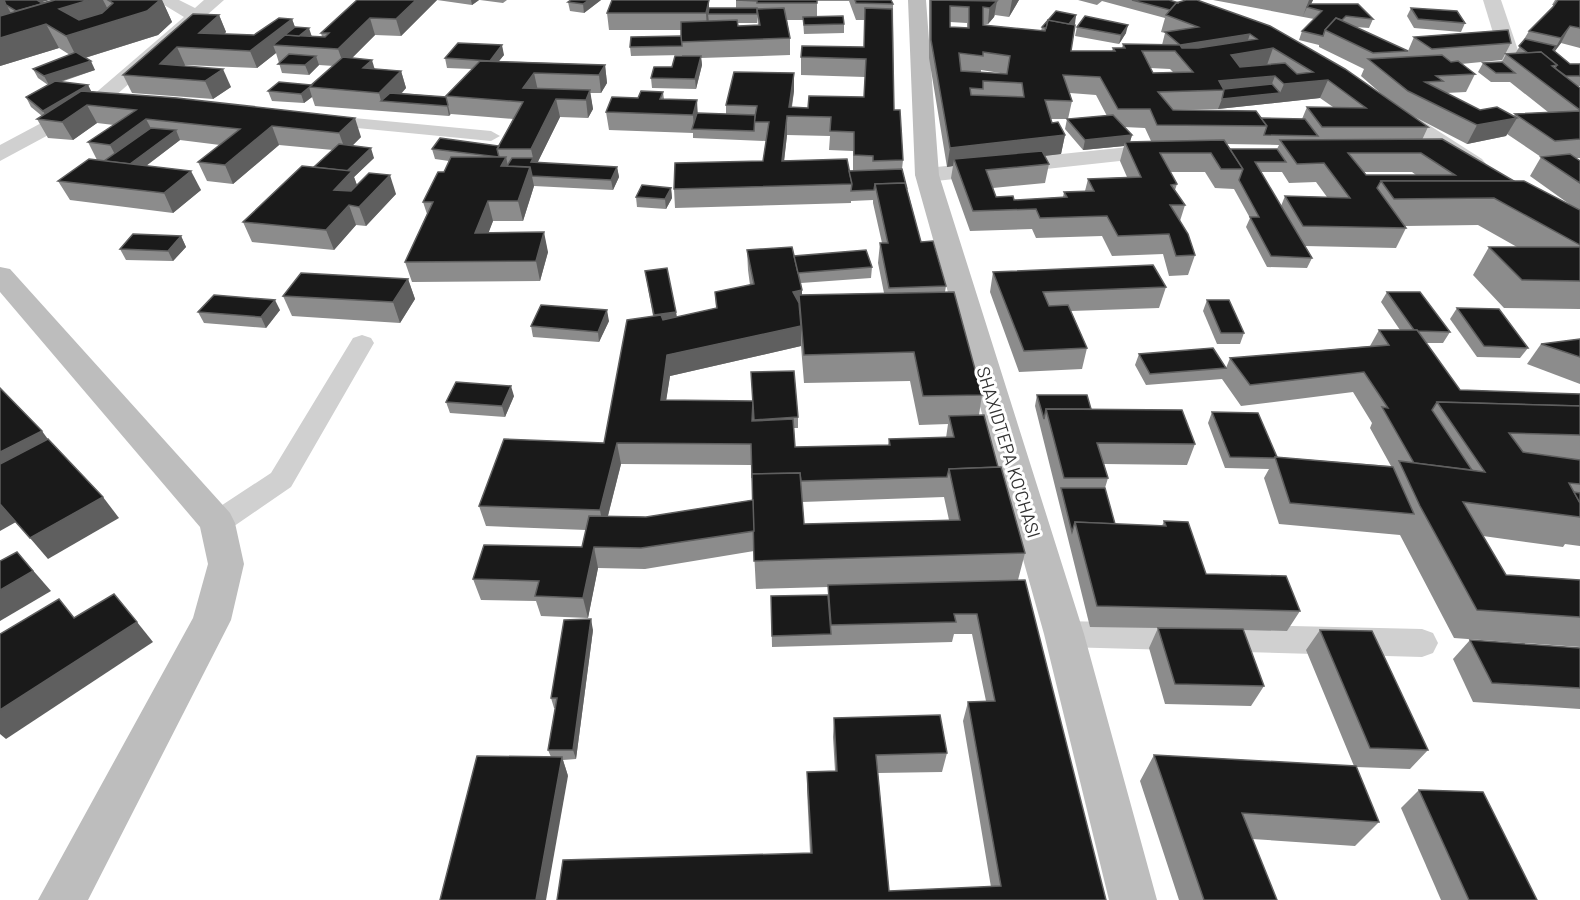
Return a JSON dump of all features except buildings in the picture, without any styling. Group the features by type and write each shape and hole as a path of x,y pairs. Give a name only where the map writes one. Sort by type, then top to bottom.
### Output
{"street":[{"path":"165,0 196,16"},
{"path":"0,154 99,100 216,0"},
{"name":"SHAXIDTEPA KO'CHASI","path":"917,0 927,175 1064,634 1133,900"},
{"path":"1492,0 1512,62"},
{"path":"1373,99 1492,175"},
{"path":"927,175 1185,149"},
{"path":"1418,151 1453,151"},
{"path":"0,275 217,523 226,564 212,620 62,900"}],"lane":[{"path":"99,100 123,102"},
{"path":"301,118 491,136"},
{"path":"217,523 281,480 362,343"},
{"path":"1064,634 1422,643"}]}
